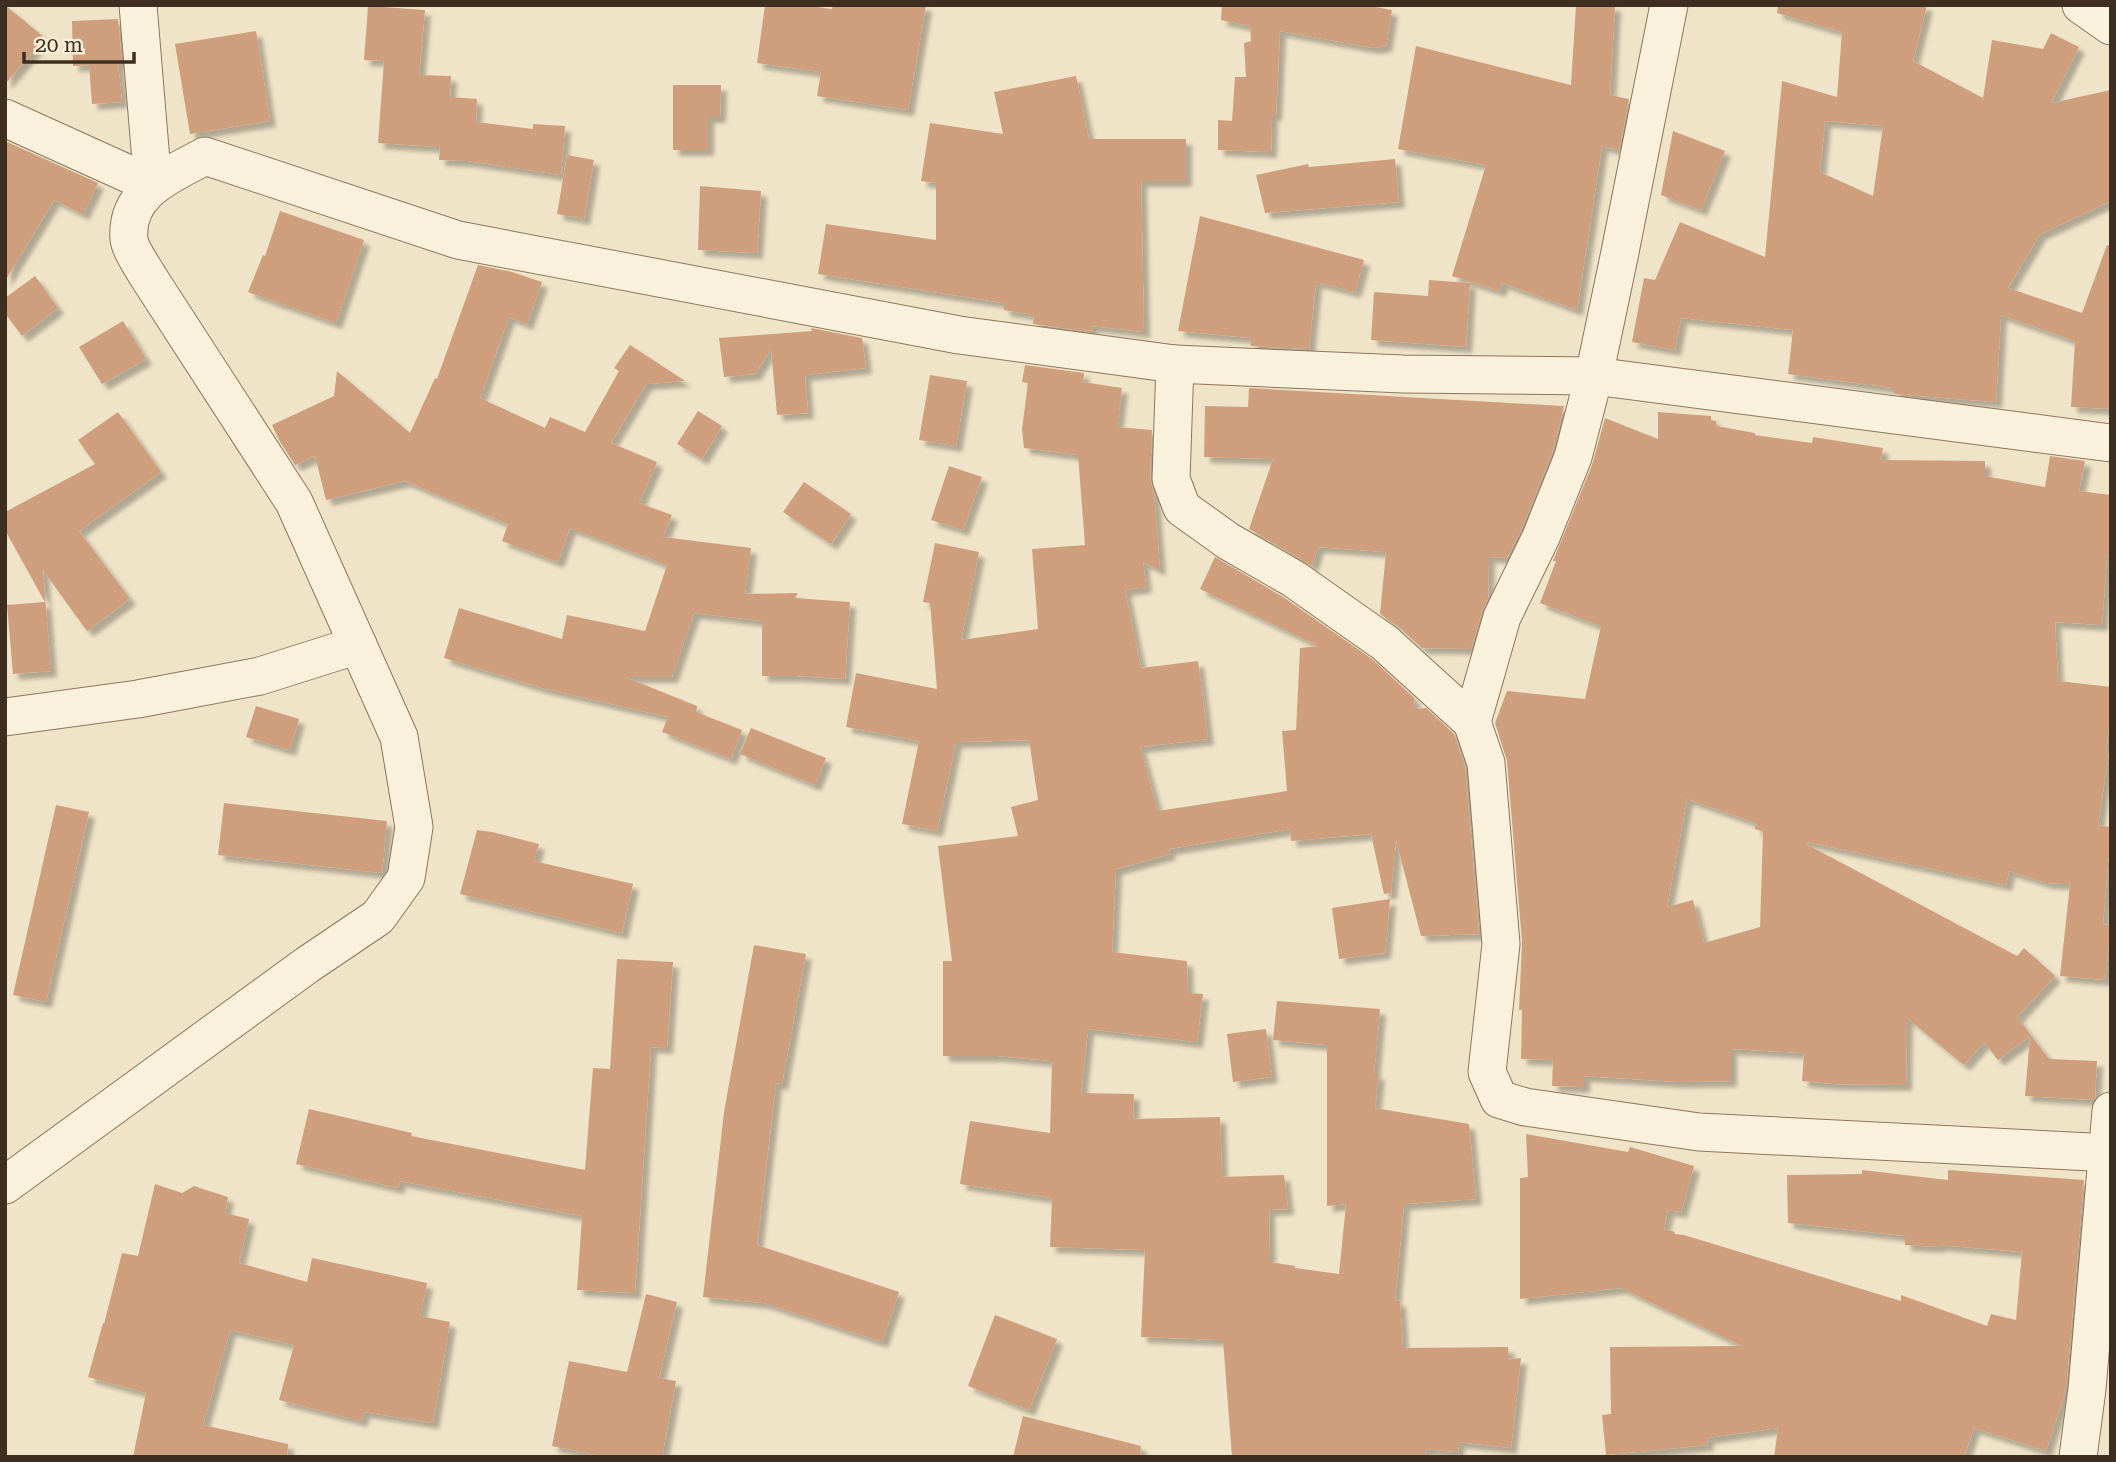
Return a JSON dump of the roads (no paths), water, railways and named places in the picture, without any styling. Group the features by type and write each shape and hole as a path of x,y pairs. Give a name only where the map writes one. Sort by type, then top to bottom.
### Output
{"street":[{"path":"138,5 153,184"},
{"path":"1472,722 1502,617 1542,537 1573,457 1594,376 1669,5"},
{"path":"2081,5 2111,26"},
{"path":"5,118 153,184"},
{"path":"5,1185 307,965 378,917 406,878 414,827 400,737 294,502 149,278 129,240 132,210 153,184 205,156 458,240 959,335 1175,364 1403,374 1594,376 2111,443"},
{"path":"1175,364 1171,479 1182,508 1228,541 1294,579 1385,643 1472,722 1486,763 1501,944 1487,1072 1499,1100 1525,1107 1699,1132 2109,1153"},
{"path":"5,717 138,699 260,676 358,645"},
{"path":"2078,1457 2087,1389 2111,1111"}]}
